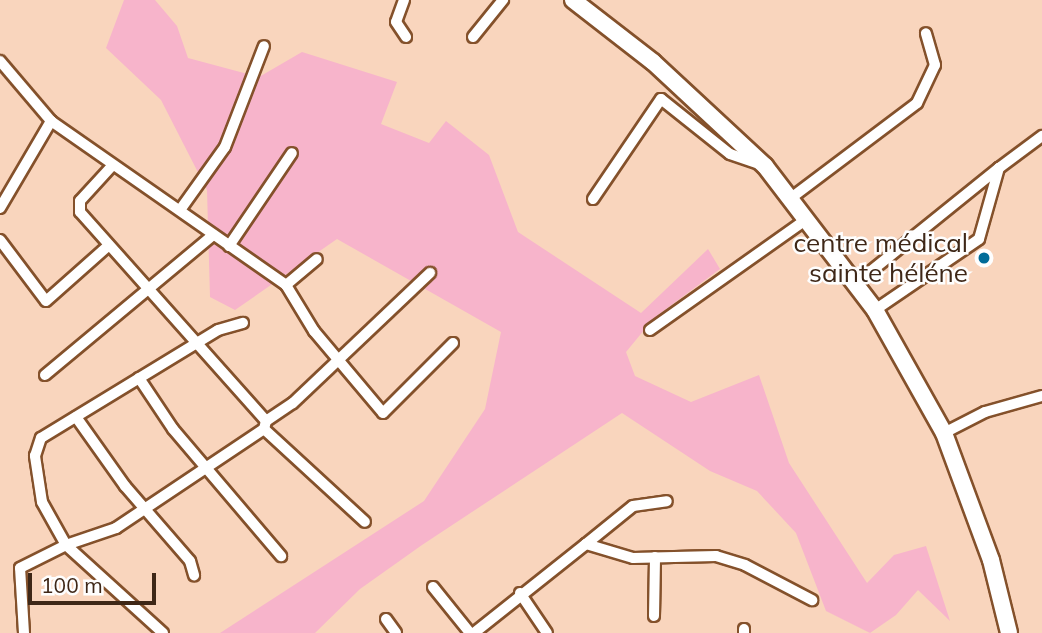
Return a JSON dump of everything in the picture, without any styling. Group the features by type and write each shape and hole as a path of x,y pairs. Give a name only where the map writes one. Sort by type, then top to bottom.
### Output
{"highway":[{"path":"573,0 617,30 765,166 875,310 944,433 983,536 1009,633"}],"street":[{"path":"404,0 396,22 406,37"},
{"path":"473,37 503,0"},
{"path":"791,198 917,103 935,65 926,33"},
{"path":"180,210 225,147 264,46"},
{"path":"0,61 51,121 111,167 180,210 213,236 286,285 339,361 383,413 453,343"},
{"path":"593,199 661,99 730,153 765,166"},
{"path":"0,208 51,121"},
{"path":"855,284 1042,136"},
{"path":"229,246 292,153"},
{"path":"111,167 77,206 197,342 265,425 365,522"},
{"path":"875,310 979,239 999,168"},
{"path":"650,330 807,219"},
{"path":"45,375 213,236"},
{"path":"0,240 46,300 109,245"},
{"path":"286,285 317,259"},
{"path":"24,633 20,568 66,545 92,540 146,508 265,425 339,361 430,273"},
{"path":"163,633 66,545 42,502 35,456 41,438 197,342 243,323"},
{"path":"139,378 206,467 281,556"},
{"path":"944,433 985,412 1042,396"},
{"path":"76,417 190,561 194,575"},
{"path":"433,587 472,633 633,506 667,501"},
{"path":"586,544 633,558 716,556 745,565 812,600"},
{"path":"654,616 655,557"},
{"path":"520,593 547,633"},
{"path":"386,619 396,633"}],"shaded area":[{"path":"124,0 155,0 177,26 188,58 259,77 302,52 397,82 381,124 429,143 446,121 489,155 518,232 641,313 708,249 720,269 654,318 626,352 635,376 691,402 759,375 789,463 867,583 894,555 926,546 950,621 918,590 896,615 870,633 826,611 796,533 757,491 710,471 622,413 360,589 315,633 220,633 424,501 485,409 501,332 337,239 235,310 210,297 207,190 161,100 106,48"}],"place":[{"name":"centre médical sainte héléne","path":"984,258"}]}
